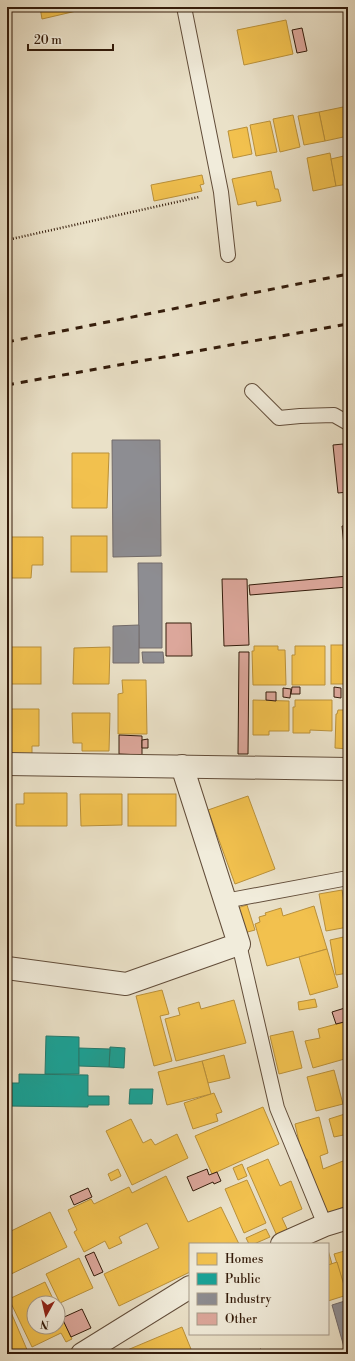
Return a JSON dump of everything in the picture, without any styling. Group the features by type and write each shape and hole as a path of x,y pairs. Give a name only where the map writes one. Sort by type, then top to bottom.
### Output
{"street":[{"path":"7,764 348,768"},
{"path":"7,968 126,984 239,944 182,766"},
{"path":"284,1243 324,1226 348,1218"},
{"path":"82,1354 106,1347 189,1288"}],"lane":[{"path":"184,7 221,192 228,255"},
{"path":"252,391 279,418 334,415 348,423"},
{"path":"225,901 348,878"},
{"path":"239,944 278,1108 324,1226"}],"path":[{"path":"7,240 221,192"}],"building: Homes":[{"path":"40,7 84,7 85,9 42,19"},
{"path":"286,20 293,54 244,65 237,30"},
{"path":"348,106 348,136 325,141 319,112"},
{"path":"319,112 325,141 304,145 298,116"},
{"path":"293,115 300,147 280,152 273,119"},
{"path":"270,121 277,152 256,156 250,125"},
{"path":"247,127 252,154 233,158 228,131"},
{"path":"330,153 336,186 313,191 307,158"},
{"path":"348,155 348,184 336,186 331,159"},
{"path":"271,171 275,189 278,189 281,201 257,206 256,201 238,205 232,179"},
{"path":"202,175 204,184 200,185 202,191 154,201 151,185"},
{"path":"72,453 109,453 107,508 72,508"},
{"path":"71,536 107,536 107,572 71,572"},
{"path":"7,537 43,537 43,565 32,565 31,578 7,578"},
{"path":"331,645 348,645 348,684 331,684"},
{"path":"254,646 278,646 278,650 285,650 286,685 253,685 252,651 254,651"},
{"path":"295,646 325,646 325,685 292,685 292,655 295,655"},
{"path":"7,647 41,647 41,684 7,684"},
{"path":"110,647 109,684 73,684 74,648"},
{"path":"122,680 146,680 147,734 118,734 118,694 123,693"},
{"path":"253,700 289,701 289,731 269,731 269,735 253,735"},
{"path":"295,700 332,700 332,731 310,730 310,733 293,733 293,707 295,707"},
{"path":"7,709 39,709 39,746 32,746 32,754 7,753"},
{"path":"338,710 348,710 348,749 335,748 336,714"},
{"path":"72,713 110,713 109,751 82,751 82,743 73,743"},
{"path":"7,789 11,789 11,825 7,825"},
{"path":"24,793 67,793 67,826 16,826 16,804 24,804"},
{"path":"80,794 122,794 122,825 81,826"},
{"path":"128,794 176,794 176,826 128,826"},
{"path":"248,796 275,869 235,884 208,810"},
{"path":"342,890 348,927 326,931 319,894"},
{"path":"247,905 255,930 244,933 237,908"},
{"path":"314,906 327,949 267,966 255,924 260,922 259,917 266,915 265,913 281,908 283,916"},
{"path":"348,936 348,973 336,975 330,940"},
{"path":"327,949 338,987 310,995 299,957"},
{"path":"162,990 169,1014 160,1016 172,1061 154,1066 136,996"},
{"path":"315,999 317,1007 299,1010 298,1002"},
{"path":"234,1000 246,1043 176,1061 165,1019 180,1015 178,1008 199,1002 201,1009"},
{"path":"348,1021 348,1058 313,1068 305,1041 320,1038 318,1029"},
{"path":"293,1031 302,1068 279,1074 270,1036"},
{"path":"224,1055 230,1078 208,1083 202,1061"},
{"path":"202,1061 211,1094 167,1105 158,1072"},
{"path":"334,1070 343,1104 316,1111 307,1077"},
{"path":"214,1093 222,1112 216,1114 218,1121 193,1129 184,1103"},
{"path":"263,1107 279,1144 212,1174 195,1136"},
{"path":"348,1113 348,1134 334,1137 329,1119"},
{"path":"319,1117 328,1153 320,1156 323,1169 348,1159 348,1205 322,1216 307,1159 303,1159 295,1124"},
{"path":"131,1119 143,1143 151,1139 155,1145 177,1134 188,1158 132,1185 106,1131"},
{"path":"268,1159 280,1186 291,1181 302,1209 282,1218 288,1231 277,1236 247,1168"},
{"path":"242,1164 247,1176 238,1180 233,1168"},
{"path":"118,1169 121,1176 111,1181 108,1174"},
{"path":"166,1176 188,1222 221,1207 239,1243 189,1243 189,1272 119,1306 104,1274 159,1248 147,1223 119,1237 122,1243 109,1249 105,1241 84,1252 74,1232 77,1230 68,1210 91,1199 94,1204 129,1187 132,1193"},
{"path":"247,1180 266,1223 244,1233 225,1189"},
{"path":"50,1212 67,1247 7,1276 7,1233"},
{"path":"266,1229 270,1237 256,1243 248,1243 246,1238"},
{"path":"348,1250 348,1294 347,1295 334,1254"},
{"path":"329,1254 332,1264 329,1265"},
{"path":"79,1258 93,1288 66,1300 66,1295 56,1295 46,1274"},
{"path":"337,1262 347,1295 329,1301 329,1265"},
{"path":"45,1282 51,1295 26,1295 26,1334 9,1299"},
{"path":"7,1303 28,1352 24,1354 7,1354"},
{"path":"66,1326 72,1339 66,1342 62,1335 66,1335"},
{"path":"182,1327 193,1354 126,1354 125,1351"},
{"path":"26,1335 57,1335 32,1347"}],"building: Public":[{"path":"46,1036 79,1037 79,1074 45,1074"},
{"path":"110,1047 125,1048 124,1068 109,1067"},
{"path":"79,1048 110,1049 109,1067 79,1066"},
{"path":"19,1074 88,1075 88,1096 109,1096 109,1105 88,1105 88,1107 7,1106 7,1083 19,1083"},
{"path":"130,1089 153,1089 152,1104 129,1104"}],"building: Industry":[{"path":"112,440 160,440 161,556 113,557"},
{"path":"138,563 162,563 162,648 139,648"},
{"path":"139,625 139,663 113,663 113,626"},
{"path":"142,652 163,652 164,663 143,663"},
{"path":"348,1300 348,1354 346,1354 332,1305"}],"building: Other":[{"path":"302,28 307,51 297,53 292,30"},
{"path":"343,444 348,492 338,493 333,445"},
{"path":"342,526 348,526 348,575 347,575"},
{"path":"348,576 348,587 250,595 249,585"},
{"path":"222,579 247,579 249,645 224,646"},
{"path":"166,623 191,623 192,656 166,656"},
{"path":"239,652 249,652 248,754 238,754"},
{"path":"292,687 300,687 300,694 291,694"},
{"path":"334,687 341,688 341,698 334,697"},
{"path":"283,688 291,689 290,698 283,697"},
{"path":"266,692 276,692 276,701 266,700"},
{"path":"119,735 142,736 142,755 119,754"},
{"path":"148,739 148,748 142,748 142,740"},
{"path":"348,1007 348,1021 336,1024 332,1012"},
{"path":"207,1169 209,1175 217,1172 221,1181 214,1184 213,1182 193,1191 187,1177"},
{"path":"88,1188 92,1197 74,1205 70,1196"},
{"path":"94,1252 103,1272 94,1276 85,1256"},
{"path":"82,1309 91,1328 71,1337 66,1326 66,1316"},
{"path":"261,1349 265,1354 249,1354"}],"railway":[{"path":"7,342 348,274"},
{"path":"7,385 348,324"}]}
